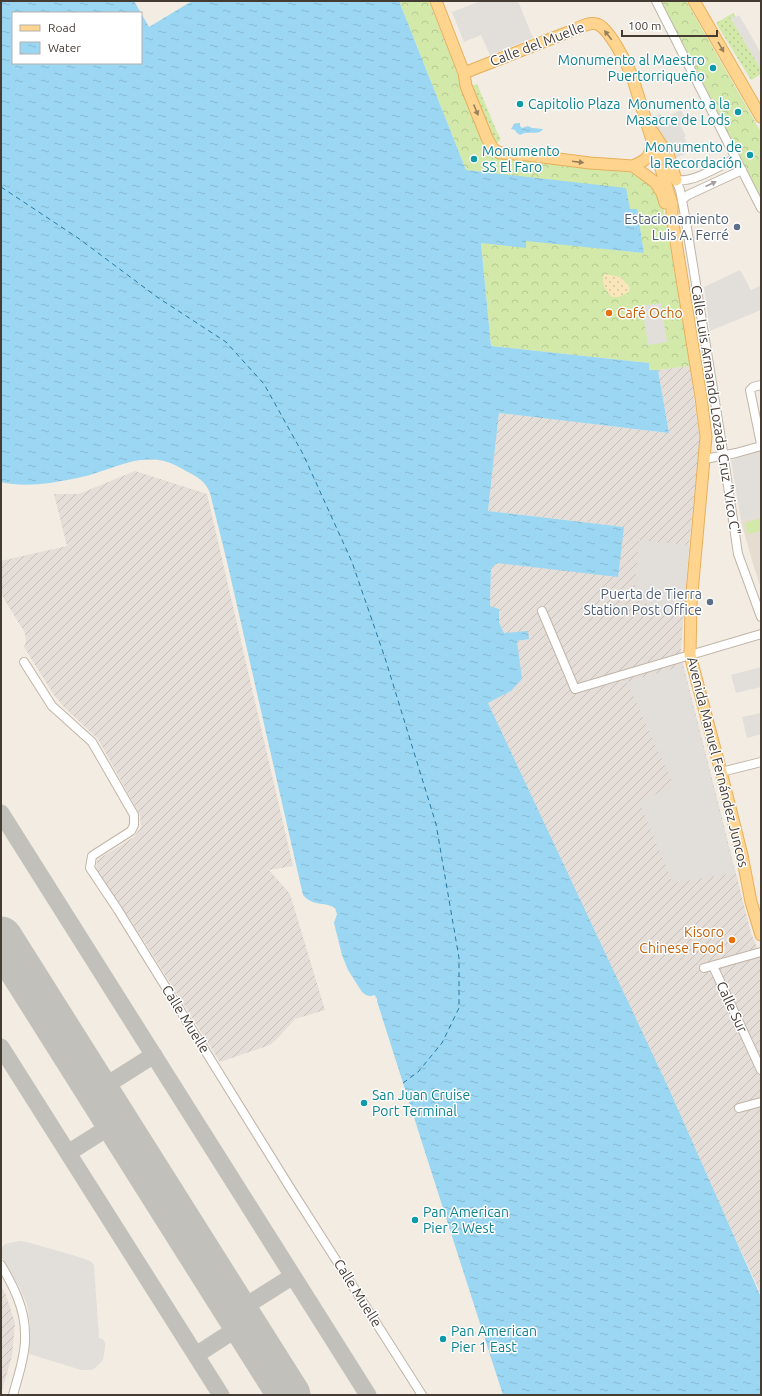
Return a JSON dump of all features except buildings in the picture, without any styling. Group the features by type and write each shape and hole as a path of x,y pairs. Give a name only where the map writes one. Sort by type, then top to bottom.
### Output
{"main road":[{"path":"436,1 464,73 465,83 487,138 491,147 500,153 633,166 646,160 649,156 653,143"},
{"path":"694,1 761,117"},
{"name":"Calle del Muelle","path":"464,73 576,28 596,23 600,25 608,34 625,60 632,76 653,143 671,182"},
{"name":"Calle del Muelle","path":"646,121 669,157 671,182"},
{"path":"633,166 648,176 659,187 672,217"},
{"name":"Avenida Manuel Fernández Juncos","path":"671,182 672,217 702,397 706,438 691,604 690,655 742,855 751,902 761,935"}],"street":[{"path":"656,1 761,208"},
{"path":"633,166 644,168 671,182 684,181 736,158"},
{"path":"671,182 674,190 682,200 688,195 742,170"},
{"name":"Calle Luis Armando Lozada Cruz \"Vico C\"","path":"682,200 724,456 738,554 761,617"},
{"path":"705,459 724,456 761,445 750,390 757,386"},
{"path":"542,611 575,689 761,634"},
{"name":"Calle Muelle","path":"24,662 52,706 92,742 134,815 134,825 131,831 92,856 90,868 422,1395"},
{"path":"721,772 761,762"},
{"path":"704,968 761,952"},
{"name":"Calle Sur","path":"713,966 761,1070"},
{"path":"739,1108 761,1102"},
{"path":"1,1265 13,1284 21,1307 25,1335 22,1358 13,1395"}],"shaded area":[{"path":"481,1 518,1 533,38 490,55 481,35 464,42 452,12"},
{"path":"739,15 761,53 761,67 730,17 736,17"},
{"path":"681,110 687,121 680,125 686,136 684,137 691,151 676,158 660,134 652,116 661,114 663,119"},
{"path":"740,270 751,290 761,285 761,310 710,331 704,287"},
{"path":"661,303 667,342 648,345 642,306"},
{"path":"690,366 700,442 689,545 681,650 683,664 751,933 761,956 761,1294 488,703 511,691 517,641 529,639 504,633 499,622 499,609 490,606 491,568 498,563 624,527 488,511 499,413 669,433 658,370"},
{"path":"761,451 761,516 741,521 731,460"},
{"path":"135,471 207,494 293,866 269,870 290,894 325,1010 295,1019 270,1045 220,1062 132,922 96,870 97,860 134,837 141,827 140,815 98,739 64,707 54,695 24,647 26,642 25,633 1,594 1,561 67,546 54,494 79,494"},
{"path":"761,516 761,588 741,521"},
{"path":"639,540 689,545 683,615 646,611 647,597 634,596"},
{"path":"682,666 735,873 673,883 639,802 674,786 627,682"},
{"path":"761,667 761,687 736,693 731,675"},
{"path":"761,713 761,734 747,738 742,717"},
{"path":"19,1241 79,1257 90,1261 94,1265 99,1338 103,1339 105,1343 103,1360 95,1368 91,1370 81,1370 29,1354 30,1323 27,1305 20,1288 1,1256 1,1248 5,1244"},
{"path":"1,1286 6,1295 15,1323 12,1356 1,1393"}],"green space":[{"path":"399,1 429,1 487,149 500,158 635,173 652,184 661,200 665,215 690,366 649,370 649,363 491,346 481,242 526,247 526,240 644,253 637,209 630,209 496,174 466,170"},
{"path":"660,1 686,1 761,132 761,199"},
{"path":"733,13 736,17 730,17 761,67 761,74 751,80 716,23"},
{"path":"477,84 501,139 495,145 471,86"},
{"path":"761,518 761,531 748,534 745,523"}],"sand":[{"path":"604,274 620,277 630,287 629,292 619,297 612,297 604,287"}],"water":[{"path":"1,1 134,1 140,12 12,12 12,64 142,64 142,15 149,27 192,1 399,1 466,170 626,188 630,209 637,209 644,253 526,241 526,248 481,243 491,346 649,363 649,370 658,370 669,433 499,413 488,511 624,527 618,577 498,563 491,568 490,606 499,609 499,622 504,633 528,631 529,639 517,641 522,679 511,691 488,703 668,1087 761,1297 761,1395 503,1395 377,1003 377,998 366,995 362,992 348,970 342,955 334,923 337,914 335,908 315,903 303,895 228,566 208,489 198,477 170,463 153,460 130,462 88,476 49,483 20,485 1,482"},
{"path":"520,123 522,128 528,126 543,129 536,133 526,133 520,135 515,130 511,129 514,124"}],"pier":[{"path":"375,995 502,1395 462,1275 375,1003 375,999 367,997"}],"ferry route":[{"path":"1,187 78,238 157,297 226,342 264,384 303,454 352,562 385,658 436,824 459,958 459,1008 442,1043 418,1072 403,1083"}],"taxiway":[{"path":"1,813 368,1395"},
{"path":"1,1047 221,1395"},
{"path":"97,1091 154,1055"},
{"path":"68,1153 117,1122"},
{"path":"236,1312 293,1276"},
{"path":"196,1355 244,1324"}],"runway":[{"path":"1,938 289,1395"}],"place":[{"name":"Monumento al Maestro Puertorriqueño","path":"713,68"},
{"name":"Capitolio Plaza","path":"520,104"},
{"name":"Monumento a la Masacre de Lods","path":"738,112"},
{"name":"Monumento de la Recordación","path":"750,155"},
{"name":"Monumento SS El Faro","path":"474,159"},
{"name":"Estacionamiento Luis A. Ferré","path":"737,227"},
{"name":"Café Ocho","path":"609,313"},
{"name":"Puerta de Tierra Station Post Office","path":"710,602"},
{"name":"Kisoro Chinese Food","path":"732,940"},
{"name":"San Juan Cruise Port Terminal","path":"364,1103"},
{"name":"Pan American Pier 2 West","path":"415,1220"},
{"name":"Pan American Pier 1 East","path":"443,1339"}]}
